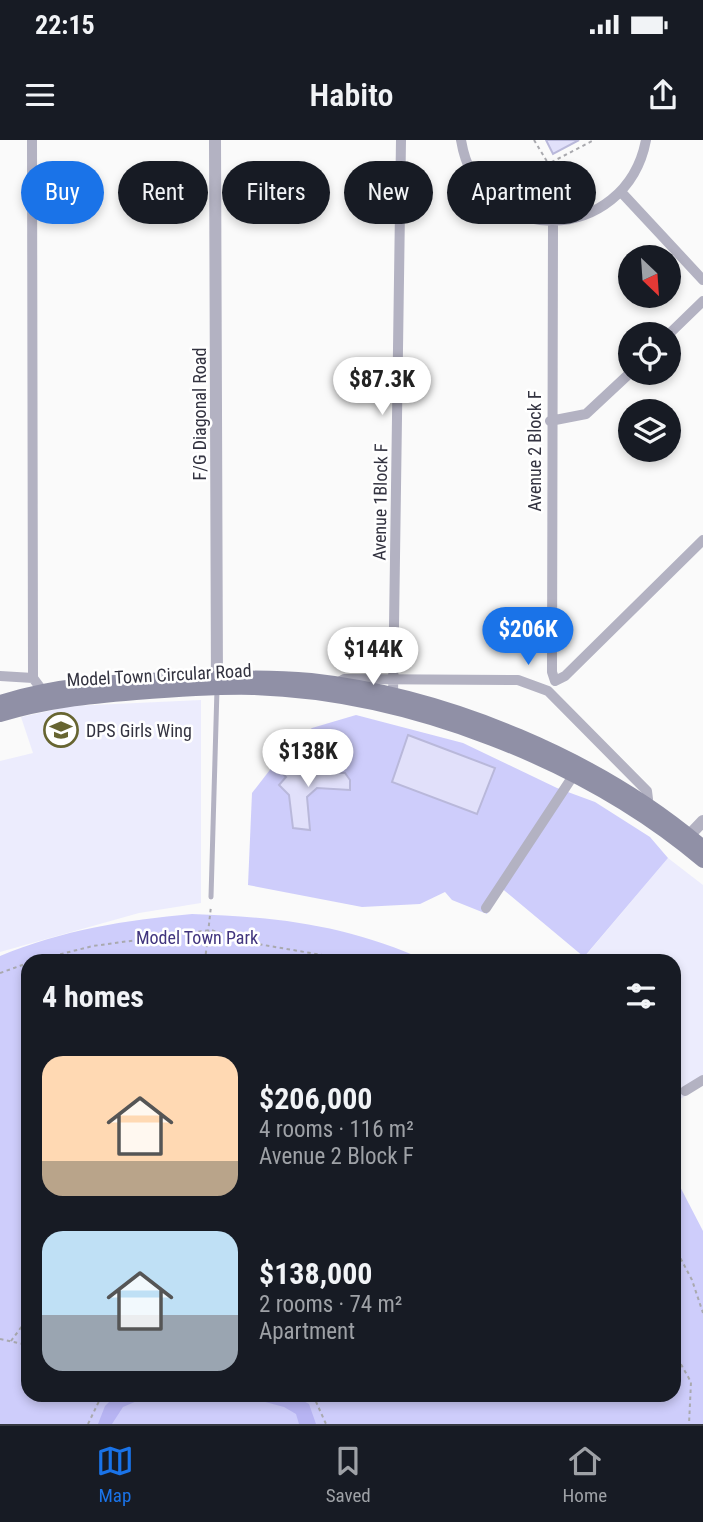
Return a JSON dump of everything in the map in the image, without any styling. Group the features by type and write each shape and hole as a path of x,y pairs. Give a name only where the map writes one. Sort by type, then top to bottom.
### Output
{"main road":[{"name":"Model Town Circular Road","path":"0,702 38,690 85,683 218,683 282,678 441,722 573,776 703,847"},
{"name":"Model Town Circular Road","path":"0,715 38,690"},
{"name":"Model Town Circular Road","path":"335,691 393,696 447,710 500,729 645,803 685,839 703,861"}],"street":[{"path":"0,676 38,690 32,140"},
{"name":"F/G Diagonal Road","path":"215,140 218,683"},
{"name":"Avenue 1Block F","path":"393,696 401,140"},
{"path":"461,140 466,161"},
{"path":"596,208 622,194 641,164 646,140"},
{"path":"622,194 703,280"},
{"name":"Avenue 2 Block F","path":"553,224 550,421 552,672 555,681"},
{"path":"681,322 703,301"},
{"path":"550,421 586,414 618,384"},
{"path":"548,691 555,681 565,676 703,540"},
{"path":"335,691 344,679 518,680 548,691 646,791 648,799 645,803"},
{"path":"485,908 573,776"},
{"path":"685,839 703,821"},
{"path":"685,1091 703,1080"}],"lane":[{"path":"211,897 218,683"}],"path":[{"path":"534,140 546,161"},
{"path":"554,161 594,140"},
{"path":"206,954 211,930 211,897"},
{"path":"61,954 93,946 211,930 252,943 316,954"},
{"path":"0,974 21,965"},
{"path":"681,1259 692,1280 703,1314"},
{"path":"10,1341 21,1327"},
{"path":"0,1339 21,1343"},
{"path":"681,1364 691,1381 690,1424"},
{"path":"88,1424 99,1402"},
{"path":"315,1402 326,1424"}],"shaded area":[{"path":"201,700 201,903 139,913 0,952 0,761 33,753 21,717 72,706"},
{"path":"668,858 703,885 703,1085 681,1099 681,954 587,954"},
{"path":"109,1402 135,1402 123,1407 112,1424 98,1424"},
{"path":"265,1402 305,1402 309,1404 316,1424 299,1424 296,1414 284,1407"}],"green space":[{"path":"356,715 463,743 557,788 595,802 650,837 668,858 587,954 580,954 499,886 487,914 452,900 445,892 420,904 362,907 248,885 252,793 286,749 312,728"},
{"name":"Model Town Park","path":"192,914 283,921 340,931 410,954 21,954 21,1402 681,1402 681,1189 703,1231 703,1424 0,1424 0,956 47,939 94,927"}],"building":[{"path":"546,140 579,140 553,154"},
{"path":"408,735 495,768 477,814 392,782"},
{"path":"290,760 298,768 304,762 314,772 345,773 350,780 350,790 317,788 307,797 310,830 293,828 289,795 279,785 286,777 279,770"}],"place":[{"name":"DPS Girls Wing","path":"61,730"}]}
